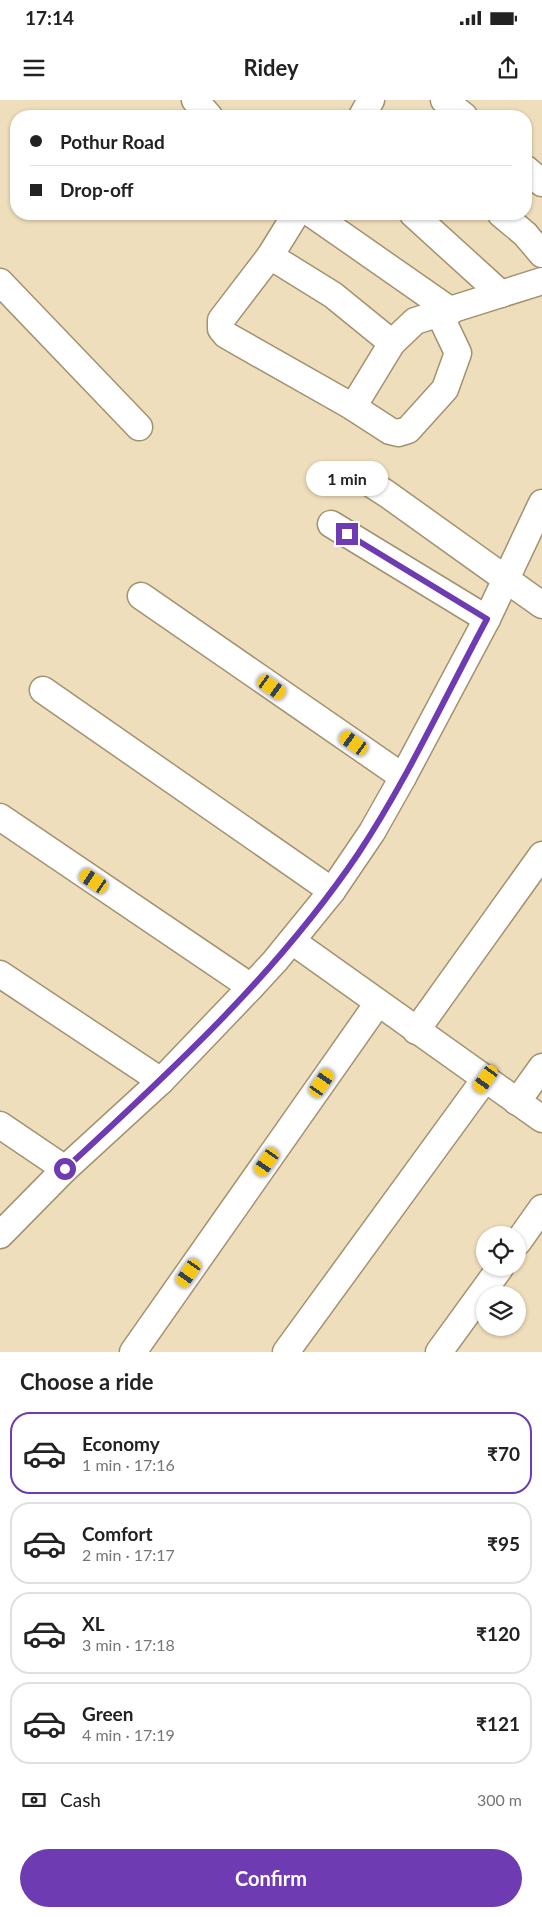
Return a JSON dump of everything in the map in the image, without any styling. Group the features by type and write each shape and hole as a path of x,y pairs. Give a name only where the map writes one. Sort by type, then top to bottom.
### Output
{"street":[{"path":"195,100 204,110"},
{"path":"444,100 456,110"},
{"path":"532,174 542,183"},
{"path":"292,220 270,256 220,320 221,329 226,336 398,434 408,430 445,389 458,353 446,313 320,220"},
{"path":"420,220 501,294"},
{"path":"508,220 525,234 542,254"},
{"path":"270,256 333,295 392,342"},
{"path":"353,407 392,342 415,322 542,281"},
{"path":"0,282 139,427"},
{"path":"359,476 542,605"},
{"path":"0,1235 65,1169 161,1081 251,987 332,891 372,832 403,778 487,619 542,503"},
{"path":"331,524 487,619"},
{"path":"141,596 403,778"},
{"path":"43,690 332,891"},
{"path":"0,817 251,987"},
{"path":"416,1031 542,855"},
{"path":"292,940 416,1031 542,1119"},
{"path":"0,974 161,1081"},
{"path":"133,1352 378,1003"},
{"path":"517,1102 542,1067"},
{"path":"286,1352 486,1079"},
{"path":"0,1125 65,1169"},
{"path":"526,1231 542,1208"},
{"path":"439,1352 494,1276"}],"route":[{"path":"65,1169 161,1081 275,961 332,891 372,832 403,778 487,619 347,534"}]}
